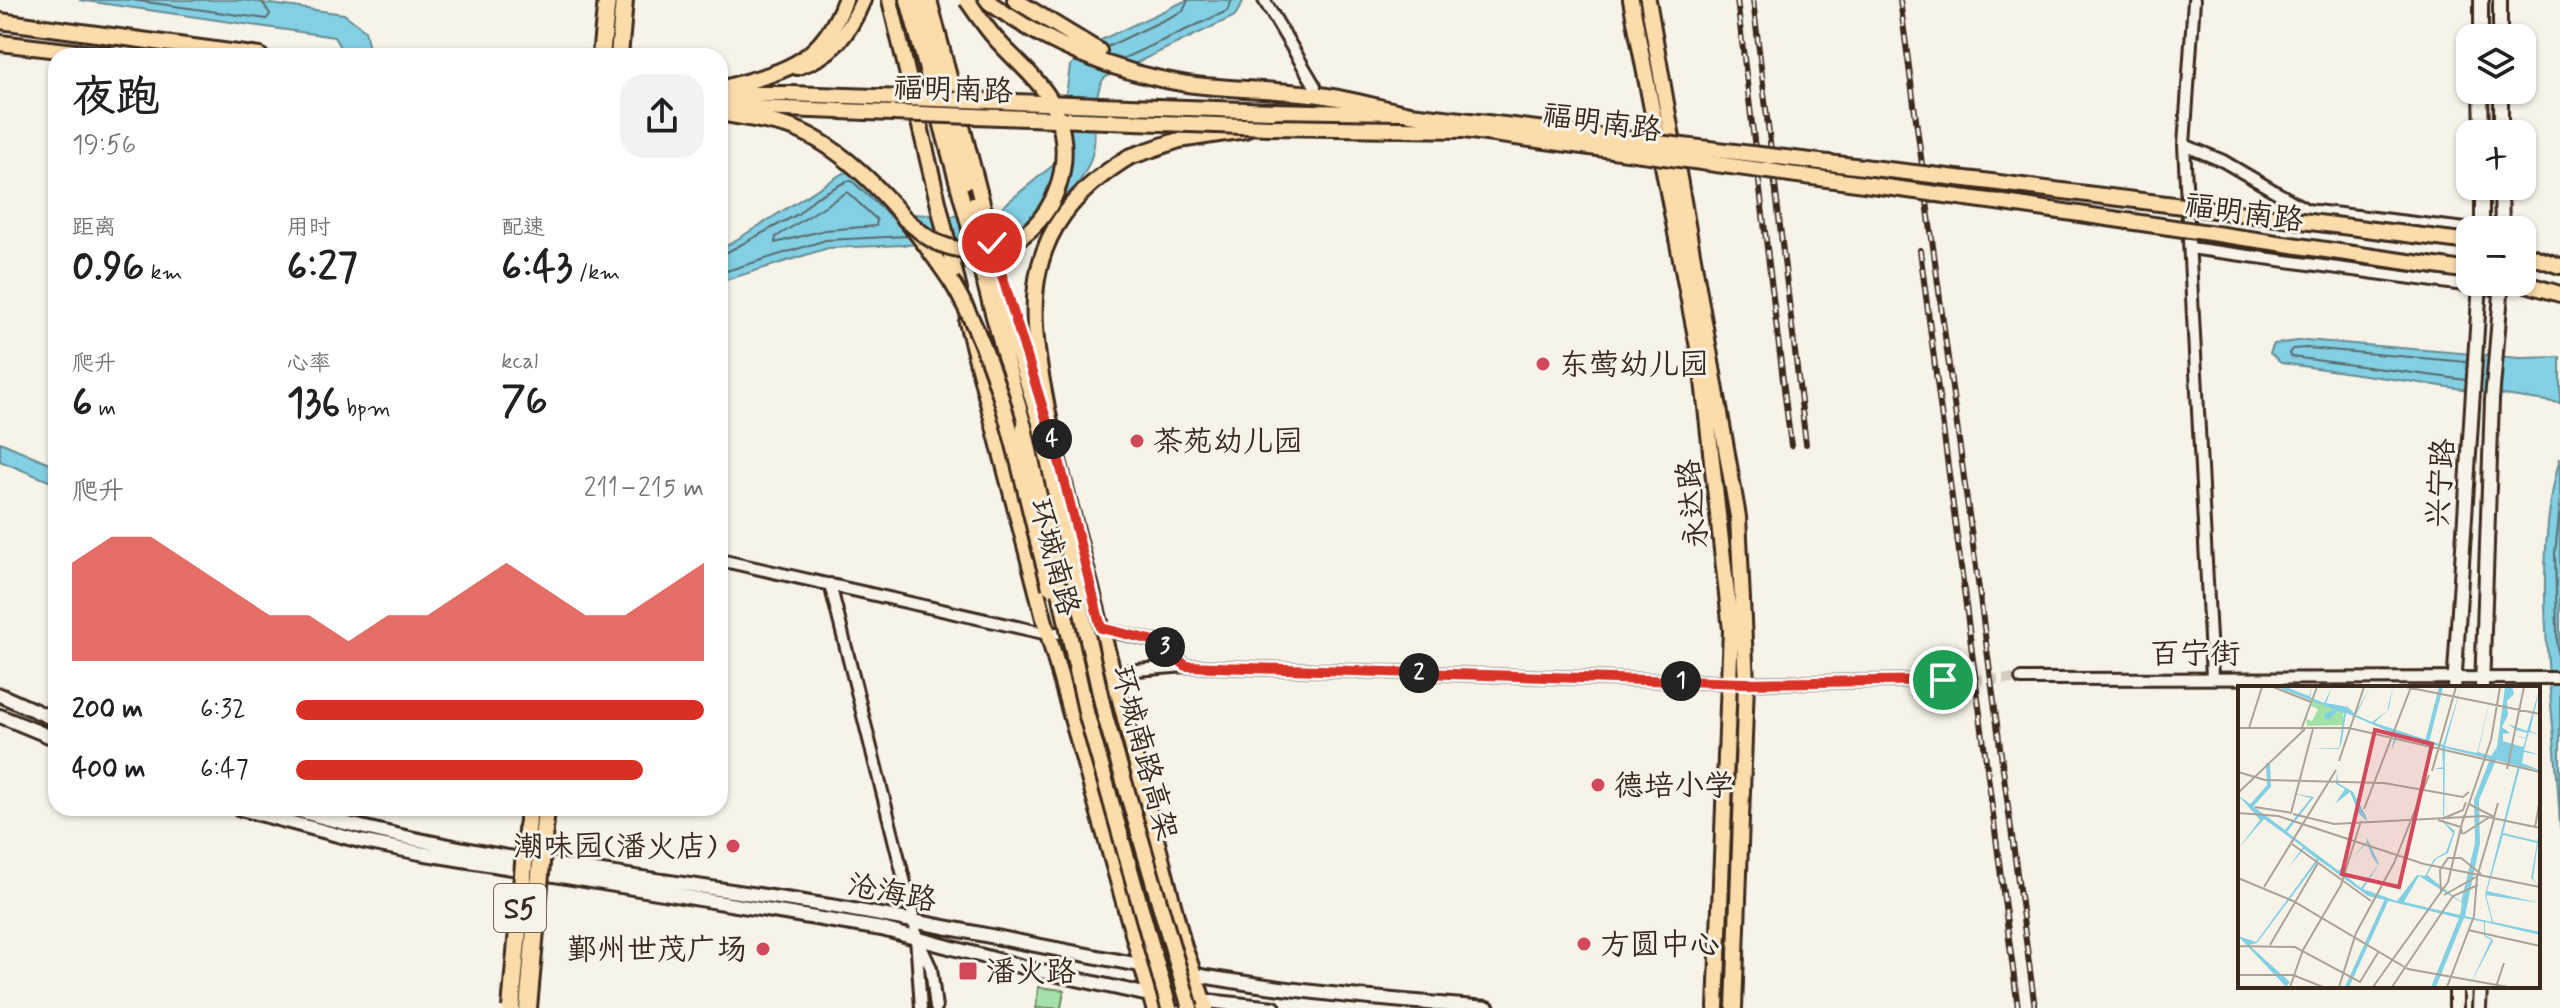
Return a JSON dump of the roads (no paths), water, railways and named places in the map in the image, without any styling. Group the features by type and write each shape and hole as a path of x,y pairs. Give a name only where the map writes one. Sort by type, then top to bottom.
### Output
{"highway":[{"path":"602,48 607,0"},
{"path":"620,48 624,0"},
{"name":"S5","path":"511,1008 528,816"},
{"name":"S5","path":"528,1008 545,816"}],"main road":[{"path":"790,70 834,29 845,0"},
{"path":"728,89 820,59 837,46 863,0"},
{"name":"环城南路","path":"890,0 950,256 1048,634 1151,1002"},
{"name":"环城南路高架","path":"908,0 1024,427 1087,716 1169,1008"},
{"name":"环城南路高架","path":"920,0 973,205 1040,423 1105,716 1200,1006"},
{"name":"环城南路","path":"929,0 980,202 1060,464 1200,1006"},
{"path":"728,112 792,128 842,157 903,217 936,242 984,251 1014,242 1046,213 1060,188 1066,153 1057,111 967,0"},
{"path":"986,0 1035,34 1146,75 1187,84 1322,95 1410,114"},
{"path":"1015,0 1071,37 1146,75"},
{"name":"永达路","path":"1631,0 1701,363 1729,602 1731,683 1716,1008"},
{"name":"永达路","path":"1648,0 1738,517 1746,683 1734,1008"},
{"path":"2481,0 2481,24"},
{"path":"2500,0 2500,24"},
{"path":"2,21 201,48"},
{"path":"0,43 48,49"},
{"name":"福明南路","path":"728,92 1410,114 2456,240"},
{"name":"福明南路","path":"728,110 1464,130 2004,203 2456,269"},
{"path":"1105,716 1078,556 1039,367 1032,313 1041,261 1052,231 1069,203 1098,175 1129,157 1179,140 1269,127"},
{"path":"903,217 934,257 974,320 1087,716"},
{"path":"2536,258 2560,266"},
{"path":"2536,287 2560,294"},
{"name":"兴宁路","path":"2454,683 2479,296"},
{"name":"兴宁路","path":"2482,683 2492,400 2500,296"},
{"path":"0,695 48,716"},
{"path":"0,716 48,736"},
{"name":"沧海路","path":"268,816 375,844 627,889 882,929 1151,1002 1274,1008"},
{"name":"沧海路","path":"321,816 389,833 915,923 1140,966 1300,991 1488,1008"},
{"path":"2479,1008 2480,988"}],"street":[{"path":"1264,0 1315,86"},
{"path":"2194,0 2184,145 2212,676"},
{"path":"2184,145 2223,161 2307,210 2456,228"},
{"path":"2190,248 2456,281"},
{"path":"728,562 1048,634 1101,628 1159,642 1186,666"},
{"path":"830,584 915,923 921,1008"},
{"path":"1112,672 1186,666 1731,683 1943,680"},
{"name":"百宁街","path":"2021,679 2212,676 2482,683 2560,678"},
{"path":"917,938 931,968 936,1008"}],"water":[{"path":"79,0 242,0 344,14 365,30 369,48 340,48 334,37"},
{"path":"1187,0 1244,0 1235,16 1104,78 1096,102 1094,145 1080,180 1052,208 1017,230 981,242 828,248 728,279 728,245 843,173 854,171 909,214 956,216 1002,207 1057,162 1070,66 1092,44"},
{"path":"2306,340 2520,358 2560,357 2560,403 2281,363 2270,353 2274,344"},
{"path":"0,442 48,463 48,481 0,461"},
{"path":"2560,458 2560,828 2545,595 2551,502"}],"tunnel":[{"path":"1943,680 2021,679"}],"railway":[{"path":"1737,0 1791,446"},
{"path":"1753,0 1806,444"},
{"path":"1900,0 2035,1008"},
{"path":"1920,250 2018,1008"}],"place":[{"name":"东莺幼儿园","path":"1543,364"},
{"name":"茶苑幼儿园","path":"1137,441"},
{"name":"德培小学","path":"1598,785"},
{"name":"潮味园(潘火店)","path":"733,846"},
{"name":"方圆中心","path":"1584,944"},
{"name":"鄞州世茂广场","path":"763,949"},
{"name":"潘火路","path":"968,971"}]}
